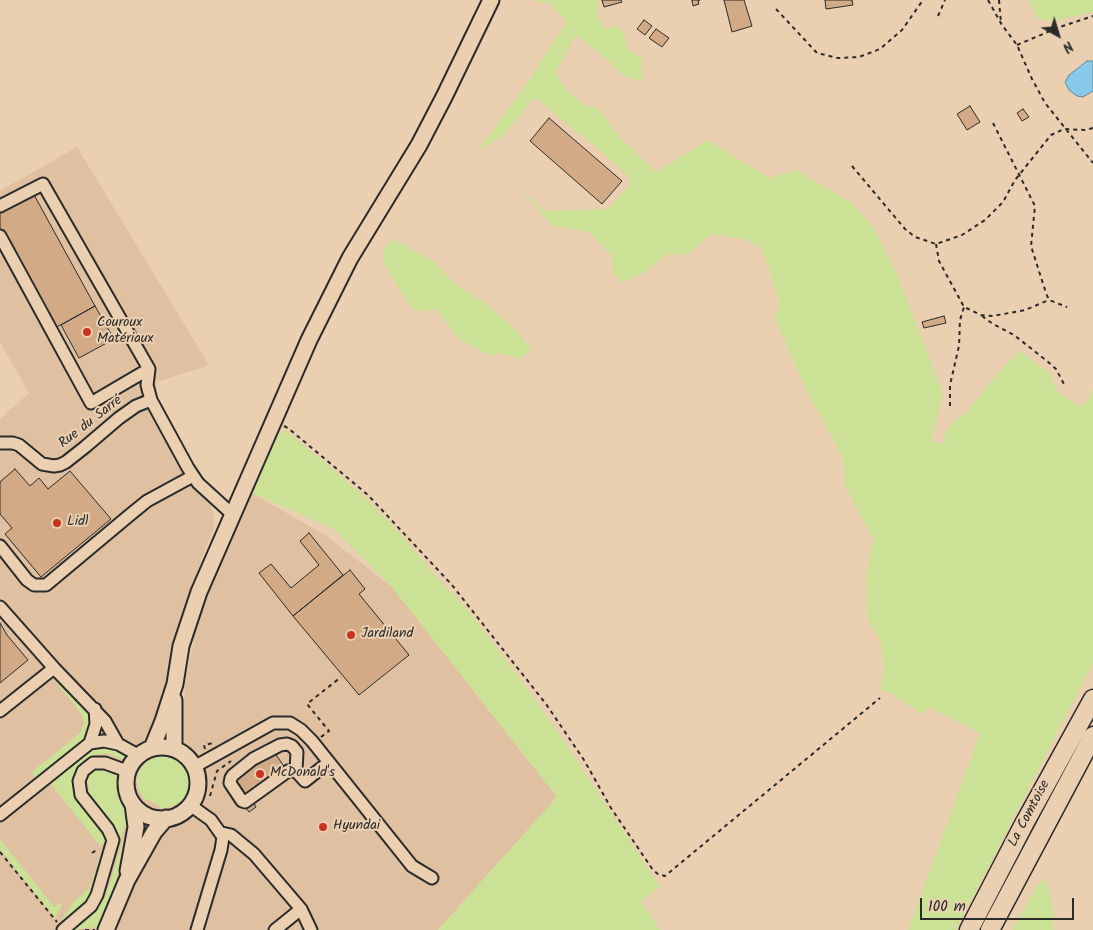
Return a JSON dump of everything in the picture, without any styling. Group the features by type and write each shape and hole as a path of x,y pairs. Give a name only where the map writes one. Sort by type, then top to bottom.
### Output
{"highway":[{"name":"La Comtoise","path":"969,930 1024,824 1093,699"},
{"name":"La Comtoise","path":"990,930 1092,737"},
{"path":"1000,930 1076,782 1092,737"}],"main road":[{"path":"152,748 163,721 174,684 181,646 199,592 273,422 333,290 350,258 419,145 491,0"},
{"path":"174,684 174,748"},
{"path":"127,880 136,826 133,804 126,788 127,771 138,755 152,748 162,746 174,748 182,753 194,767 198,787 190,805 183,811 166,818 157,818 148,816 133,804"},
{"path":"106,930 127,880 154,832 166,818"}],"street":[{"path":"0,206 43,184 149,369 147,385 151,400 193,476 204,489 232,514"},
{"path":"0,236 91,403 149,369"},
{"name":"Rue du Sarré","path":"0,443 19,445 42,464 60,465 119,418 136,406 151,400"},
{"path":"0,546 27,580 34,584 46,585 147,502 193,476"},
{"path":"0,607 54,668 95,709 105,721 118,744"},
{"path":"0,711 54,668"},
{"path":"90,743 96,724 95,709"},
{"path":"194,767 273,723 290,723 301,730 329,762 412,866 432,878"},
{"path":"0,815 90,743 104,741 118,744 138,755"},
{"path":"296,771 288,771 245,802 242,801 230,783 230,778 233,774 252,759 287,744 298,752 296,771 305,781 329,762"},
{"path":"63,930 91,906 97,896 113,840 108,829 81,795 79,781 83,771 93,763 105,763 127,771"},
{"path":"190,805 211,820 224,837 197,930"},
{"path":"222,833 231,835 254,854 301,909 311,930"},
{"path":"275,930 301,909"}],"path":[{"path":"776,10 817,53 838,58 859,57 880,49 902,30 923,0"},
{"path":"938,16 944,0"},
{"path":"988,0 1002,25 1017,45 1032,80 1045,103 1093,163"},
{"path":"999,0 1002,25"},
{"path":"1017,45 1057,28 1093,16"},
{"path":"993,122 1035,206 1031,246 1039,275 1049,300"},
{"path":"852,166 905,229 915,237 936,244 962,235 985,220 1003,202 1015,180 1051,135 1064,129 1085,130 1093,128"},
{"path":"936,244 939,261 964,307 1014,335 1056,369 1065,386"},
{"path":"981,315 993,316 1025,310 1049,300 1067,307"},
{"path":"950,406 950,385 959,346 960,320 964,307"},
{"path":"273,422 288,428 368,495 452,585 546,704 584,760 611,808 649,864 658,874 664,876 880,698"},
{"path":"322,737 329,731 307,704 341,677"},
{"path":"0,852 63,930"},
{"path":"85,930 95,930"}],"shaded area":[{"path":"77,147 209,365 157,382 153,417 192,487 205,498 211,506 213,514 214,527 202,558 169,665 163,698 180,734 186,679 199,612 250,492 325,535 392,587 557,797 438,930 0,930 0,419 29,393 0,342 0,191"}],"green space":[{"path":"534,0 597,0 599,8 597,14 605,29 617,26 624,34 627,49 642,59 641,71 643,79 637,81 633,78 628,78 576,35 555,73 566,89 586,107 591,105 599,110 614,131 656,172 708,140 769,178 796,170 851,202 873,227 896,272 943,394 931,442 946,443 944,434 953,422 968,411 992,380 1019,351 1049,372 1057,391 1078,406 1085,405 1093,389 1093,663 956,930 908,930 980,733 928,707 924,715 890,693 880,690 884,668 880,640 867,618 866,573 874,540 845,486 843,458 807,391 775,319 780,303 762,249 747,240 711,234 687,254 666,255 644,273 622,283 613,272 611,255 589,232 553,226 514,183 544,211 608,209 630,184 630,178 594,145 571,128 537,98 532,100 504,135 478,151 530,79 567,21 548,1 545,3"},
{"path":"1028,0 1093,0 1093,12 1058,20 1039,20"},
{"path":"393,239 434,261 455,284 484,302 519,333 531,350 519,359 500,353 490,356 458,338 437,310 413,311 384,264 384,249"},
{"path":"287,431 364,496 398,531 432,572 467,609 521,680 570,750 660,887 641,901 660,930 438,930 557,797 392,587 334,529 250,492 279,433"},
{"path":"55,678 88,711 91,726 85,739 36,778 32,774 33,771 80,733 84,724 82,715 55,681"},
{"path":"108,746 126,756 124,760 107,753 94,756 88,760 76,781 106,829 108,840 100,846 50,783 95,749"},
{"path":"163,755 176,758 185,766 190,778 190,785 186,796 178,804 167,808 161,808 151,801 144,799 138,788 137,781 138,774 145,763 150,759"},
{"path":"98,767 116,771 121,778 130,822 124,828 121,838 117,838 115,828 90,794 87,780 92,770"},
{"path":"128,829 128,842 113,890 97,929 92,927 74,930 96,910 106,896"},
{"path":"0,839 54,907 60,903 62,905 55,918 0,850"},
{"path":"109,843 92,898 62,925 61,922 73,902 90,888 102,849"},
{"path":"1046,878 1055,919 1052,921 1054,930 1012,930 1038,885"}],"water":[{"path":"1087,61 1093,61 1093,91 1083,97 1077,96 1069,90 1065,82 1069,75"}],"building":[{"path":"602,0 621,0 622,2 604,7"},
{"path":"692,0 700,0 698,1 699,4 693,6"},
{"path":"724,0 744,0 752,26 732,32"},
{"path":"825,0 852,0 853,5 826,9"},
{"path":"644,20 652,26 645,35 637,29"},
{"path":"656,29 669,38 662,47 649,38"},
{"path":"970,106 980,122 967,130 957,114"},
{"path":"1023,109 1029,117 1022,121 1017,113"},
{"path":"549,118 622,181 602,204 530,141"},
{"path":"33,193 95,306 55,328 0,229 0,211"},
{"name":"Couroux Matériaux","path":"95,306 114,339 79,358 61,325"},
{"path":"944,316 946,323 924,328 922,322"},
{"name":"Lidl","path":"15,469 30,486 39,478 48,489 70,471 111,519 41,577 5,534 12,528 0,514 0,482"},
{"path":"309,533 343,575 293,616 259,573 271,564 291,588 319,565 300,541"},
{"name":"Jardiland","path":"350,570 365,589 359,594 409,655 359,695 293,616"},
{"path":"0,623 7,635 28,660 0,683"},
{"name":"McDonald's","path":"274,752 286,769 246,796 234,779"},
{"path":"254,803 256,807 249,812 246,808"}],"place":[{"name":"Couroux Matériaux","path":"87,332"},
{"name":"Lidl","path":"57,523"},
{"name":"Jardiland","path":"351,635"},
{"name":"McDonald's","path":"260,774"},
{"name":"Hyundai","path":"323,827"}]}
